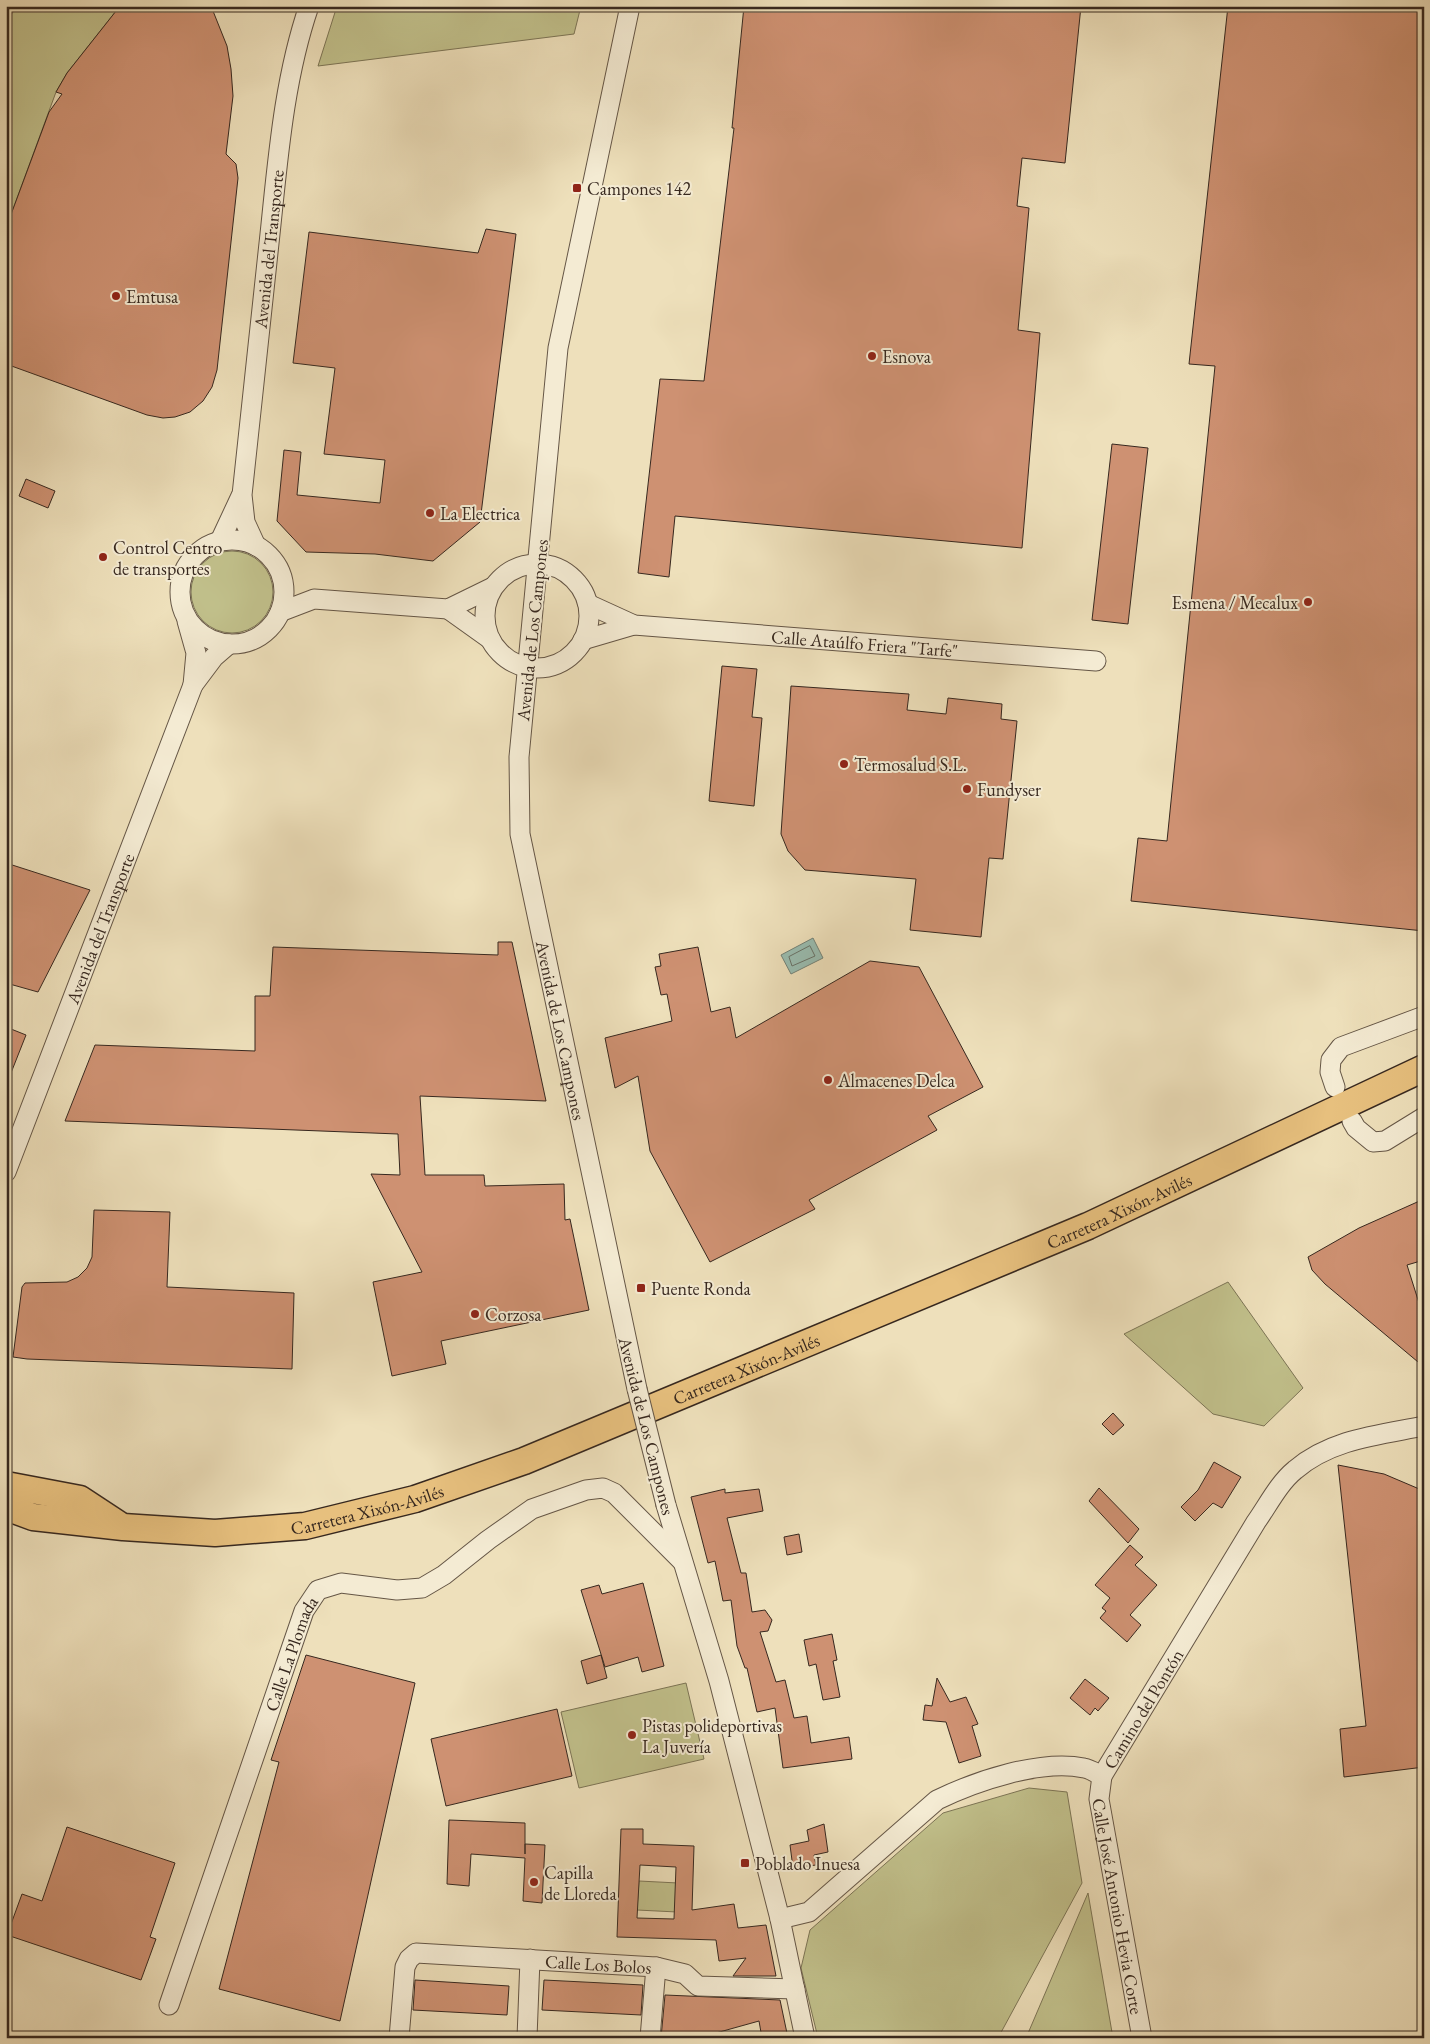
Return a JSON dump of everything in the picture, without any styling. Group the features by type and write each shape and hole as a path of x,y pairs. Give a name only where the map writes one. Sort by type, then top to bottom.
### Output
{"highway":[{"name":"Carretera Xixón-Avilés","path":"6,1507 33,1517 123,1527 215,1533 305,1526 415,1499 497,1470 1088,1226 1424,1068"},
{"path":"6,1485 80,1499 123,1527"},
{"name":"Carretera Xixón-Avilés","path":"6,1521 33,1517"}],"street":[{"name":"Avenida del Transporte","path":"242,495 277,167 289,80 299,37 309,6"},
{"name":"Avenida de Los Campones","path":"630,6 558,348 519,757 520,834 637,1389 682,1561 719,1681 780,1919 804,2038"},
{"path":"220,541 242,495"},
{"path":"242,495 245,522 256,546"},
{"path":"187,620 198,632 212,641 229,644 245,643 260,636 272,626 280,612 284,595 282,577 276,565 268,554 245,541 220,541 206,546 194,555 180,581 179,594 196,654 193,686"},
{"path":"448,609 490,639 499,652 512,662 528,668 544,668 560,663 573,653 583,640 587,629 588,604 581,588 570,575 555,567 538,563 521,566 505,574 493,587 486,604 485,620 490,639"},
{"path":"282,577 314,599"},
{"path":"280,612 314,599 448,609 493,587"},
{"name":"Calle Ataúlfo Friera \"Tarfe\"","path":"588,604 634,625 1096,661"},
{"name":"Calle Ataúlfo Friera \"Tarfe\"","path":"583,640 634,625"},
{"path":"193,686 214,658 229,644"},
{"name":"Avenida del Transporte","path":"6,1172 193,686"},
{"path":"1335,1087 1330,1072 1331,1060 1341,1047 1424,1016"},
{"path":"1352,1121 1356,1128 1373,1142 1385,1141 1424,1117"},
{"name":"Camino del Pontón","path":"780,1919 809,1912 937,1800 962,1788 1004,1775 1059,1765 1086,1768 1102,1776 1256,1522 1294,1470 1320,1452 1349,1440 1424,1426"},
{"name":"Calle La Plomada","path":"169,2005 304,1611 318,1590 341,1583 396,1590 422,1588 444,1575 488,1540 532,1509 586,1490 603,1488 614,1494 682,1561"},
{"name":"Calle José Antonio Hevia Corte","path":"1102,1776 1099,1800 1142,2038"},
{"name":"Calle Los Bolos","path":"398,2038 405,1967 409,1959 416,1954 656,1967 685,1974 698,1986 795,1989"},
{"path":"527,2038 530,1959"},
{"path":"650,2038 656,1967"}],"shaded area":[{"path":"17,6 120,6 67,73 56,92 6,228 6,23"},
{"path":"337,6 581,6 574,34 318,66"},
{"path":"232,551 248,554 261,563 270,576 273,592 270,608 261,621 248,630 232,633 216,630 203,621 194,608 191,592 194,576 203,563 216,554"},
{"path":"1228,1282 1303,1388 1264,1426 1213,1414 1124,1334"},
{"name":"Pistas polideportivas La Juvería","path":"686,1683 704,1759 579,1788 561,1712"},
{"path":"1029,1788 1067,1792 1082,1883 998,2038 818,2038 801,1968 810,1930 943,1813"},
{"path":"639,1881 678,1883 677,1912 637,1910"},
{"path":"1088,1893 1113,2038 1026,2038"}],"water":[{"path":"813,938 823,958 791,974 781,955"}],"building":[{"name":"Emtusa","path":"120,6 211,6 227,46 231,69 233,96 226,154 236,164 238,178 217,370 212,387 203,401 190,412 175,417 163,418 147,415 6,364 6,228 49,112 62,94 56,92 67,73"},
{"name":"Esnova","path":"744,6 1081,6 1065,163 1022,158 1017,206 1029,208 1018,330 1040,333 1022,548 675,516 669,577 638,573 660,379 704,381 734,128 732,128"},
{"name":"Esmena / Mecalux","path":"1228,6 1424,6 1424,931 1131,901 1138,838 1167,841 1215,366 1189,364"},
{"path":"486,229 516,234 480,522 433,561 375,554 306,552 277,521 284,450 301,452 297,495 380,503 385,460 324,454 335,368 293,363 309,232 478,253"},
{"path":"1112,444 1148,448 1128,624 1092,620"},
{"path":"26,479 55,491 48,508 19,496"},
{"path":"722,666 757,669 752,717 762,718 754,806 709,801"},
{"path":"791,686 909,694 907,710 946,714 948,698 1002,704 1001,719 1017,721 1003,859 989,858 981,937 910,930 916,879 805,870 788,851 781,834"},
{"path":"6,863 90,890 38,992 6,983"},
{"path":"498,942 512,942 546,1101 420,1096 425,1175 484,1175 485,1186 564,1184 565,1220 570,1219 589,1310 441,1341 446,1364 392,1376 373,1282 422,1272 371,1174 400,1175 398,1134 65,1121 95,1045 255,1051 255,996 270,996 273,947 498,955"},
{"name":"Almacenes Delca","path":"698,947 711,1012 730,1007 736,1038 870,961 919,967 983,1087 928,1116 937,1130 809,1200 815,1209 710,1262 650,1151 638,1076 615,1088 605,1038 672,1021 667,994 661,995 655,967 661,966 659,954"},
{"path":"6,1027 26,1035 7,1083 6,1083"},
{"path":"1424,1199 1424,1260 1407,1265 1419,1303 1424,1301 1424,1367 1325,1284 1312,1270 1308,1257 1359,1228"},
{"path":"94,1210 170,1212 167,1287 294,1293 292,1369 13,1357 22,1287 25,1283 67,1282 78,1277 87,1268 92,1257"},
{"path":"1113,1413 1124,1425 1113,1435 1102,1424"},
{"path":"1214,1462 1241,1477 1222,1508 1213,1503 1195,1521 1181,1507 1198,1490"},
{"path":"1338,1465 1384,1474 1424,1491 1424,1767 1344,1777 1340,1729 1366,1726"},
{"path":"1099,1488 1139,1529 1128,1543 1089,1501"},
{"path":"725,1489 725,1493 759,1489 763,1511 727,1518 741,1573 746,1573 752,1612 765,1610 772,1620 768,1631 760,1632 776,1682 785,1680 794,1718 807,1716 811,1743 849,1737 852,1759 783,1768 775,1708 757,1712 747,1668 745,1668 737,1646 731,1600 723,1601 715,1561 708,1563 691,1497"},
{"path":"799,1534 802,1552 787,1555 784,1537"},
{"path":"1130,1545 1143,1557 1135,1565 1157,1585 1130,1615 1141,1625 1127,1642 1100,1618 1106,1611 1102,1608 1110,1598 1095,1585"},
{"path":"643,1583 664,1666 642,1672 638,1657 605,1667 581,1590 599,1585 602,1594"},
{"path":"832,1634 837,1660 833,1661 840,1697 823,1700 816,1664 809,1666 804,1640"},
{"path":"306,1655 415,1683 340,2021 219,1989 279,1762 271,1760"},
{"path":"601,1655 607,1678 587,1684 581,1661"},
{"path":"937,1678 950,1702 966,1697 978,1724 972,1726 981,1756 959,1763 946,1722 923,1720 925,1705 932,1706"},
{"path":"1085,1679 1109,1698 1098,1711 1095,1708 1090,1715 1070,1698"},
{"path":"557,1709 572,1776 446,1806 431,1739"},
{"path":"449,1820 525,1823 525,1844 545,1845 542,1903 523,1901 525,1858 471,1854 469,1886 447,1884"},
{"path":"824,1824 828,1852 814,1855 816,1865 793,1868 790,1845 809,1841 807,1830"},
{"path":"67,1827 175,1863 150,1937 156,1939 141,1980 7,1935 22,1894 42,1901"},
{"path":"621,1829 643,1829 643,1844 694,1846 692,1910 734,1904 738,1928 766,1925 776,1976 733,1976 746,1958 719,1961 716,1940 617,1937","holes":["640,1865 676,1867 674,1919 637,1918"]},
{"path":"415,1980 509,1986 507,2015 413,2010"},
{"path":"544,1980 643,1985 641,2015 542,2010"},
{"path":"665,1995 780,2000 788,2038 762,2038 759,2021 698,2038 661,2038"}],"place":[{"name":"Campones 142","path":"577,188"},
{"name":"Emtusa","path":"116,296"},
{"name":"Esnova","path":"872,356"},
{"name":"La Electrica","path":"430,513"},
{"name":"Control Centro de transportes","path":"103,557"},
{"name":"Esmena / Mecalux","path":"1308,602"},
{"name":"Termosalud S.L.","path":"844,764"},
{"name":"Fundyser","path":"967,789"},
{"name":"Almacenes Delca","path":"828,1080"},
{"name":"Puente Ronda","path":"641,1288"},
{"name":"Corzosa","path":"475,1314"},
{"name":"Pistas polideportivas La Juvería","path":"632,1735"},
{"name":"Poblado Inuesa","path":"745,1863"},
{"name":"Capilla de Lloreda","path":"534,1882"}]}
